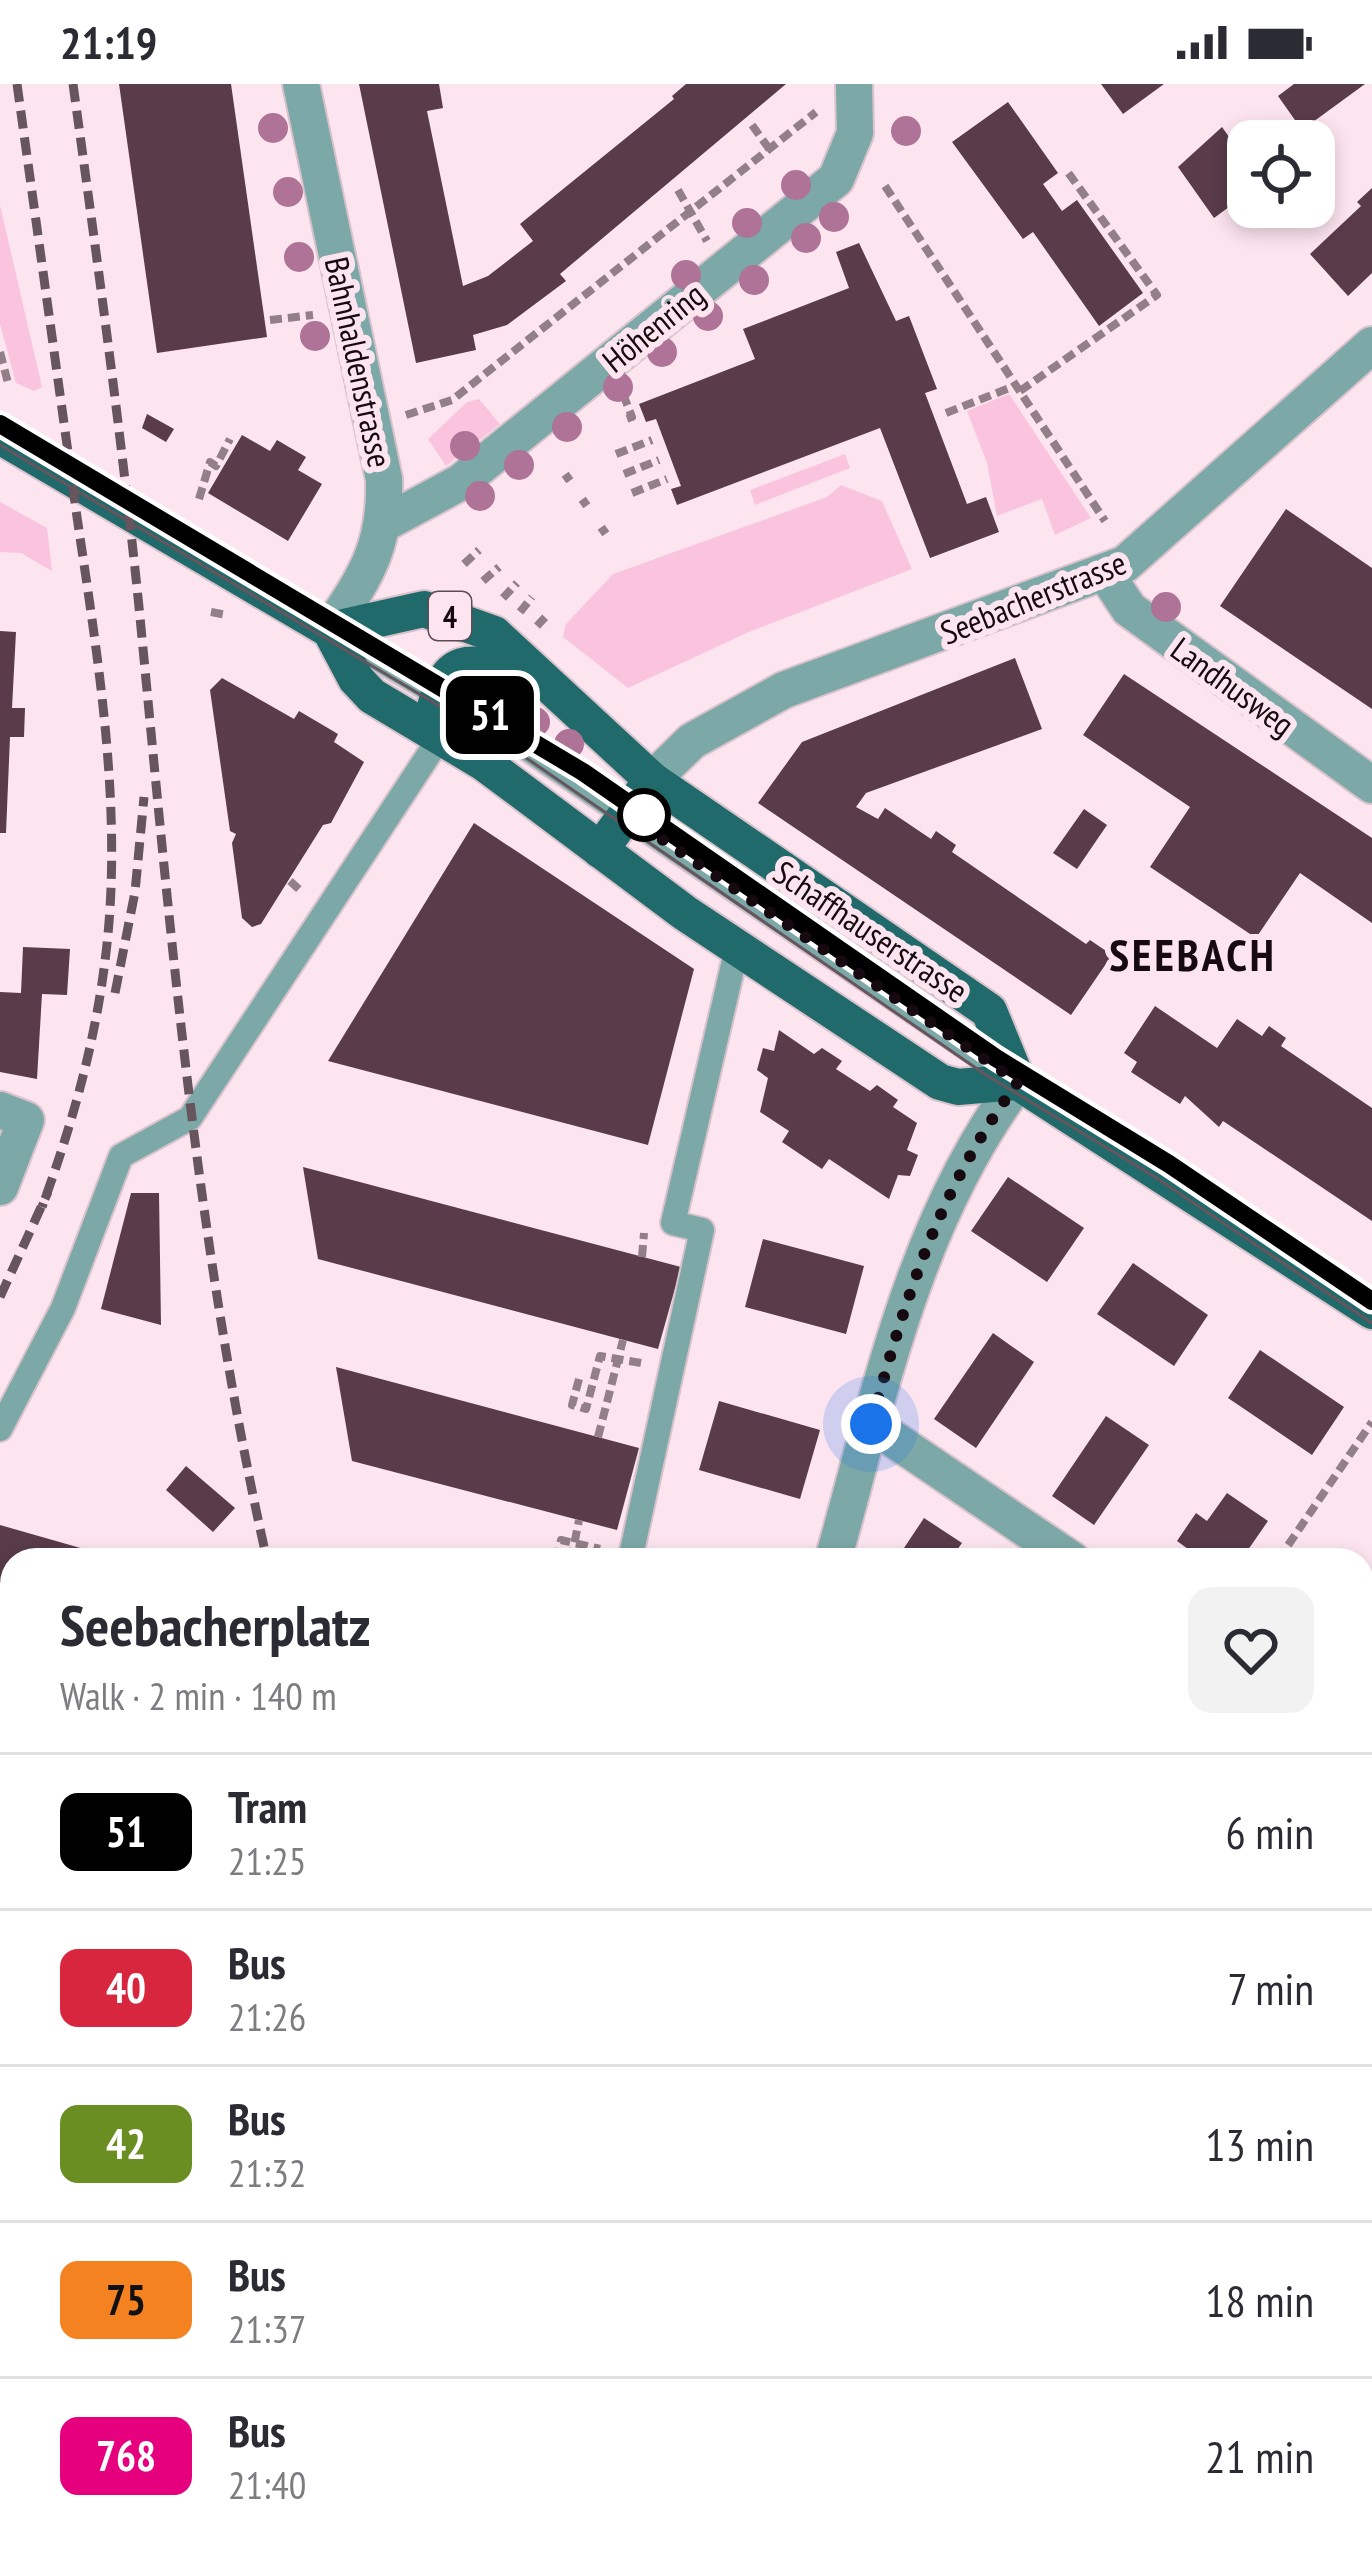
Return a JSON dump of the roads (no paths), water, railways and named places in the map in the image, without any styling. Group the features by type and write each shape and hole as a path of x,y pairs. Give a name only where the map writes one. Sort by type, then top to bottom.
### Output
{"main road":[{"name":"Schaffhauserstrasse","path":"0,436 330,630 361,684 436,720 600,850 737,948 940,1082 958,1087 1018,1082"},
{"name":"Schaffhauserstrasse","path":"330,630 393,612 424,609 458,617 494,634 652,779 989,1011 1018,1082 1372,1311"},
{"path":"436,720 446,677 466,662 482,662 549,687"},
{"path":"600,850 652,779"}],"street":[{"name":"Bahnhaldenstrasse","path":"301,84 374,424 385,523 371,567 330,630"},
{"name":"Höhenring","path":"385,523 461,482 836,179 855,133 842,91"},
{"name":"Seebacherstrasse","path":"652,779 692,741 784,690 1106,574 1151,543 1372,344"},
{"name":"Landhusweg","path":"1106,574 1129,609 1372,785"},
{"path":"836,1548 910,1283 962,1162 1018,1082"},
{"path":"0,1110 26,1120 0,1187"},
{"path":"871,1424 1054,1548"}],"lane":[{"name":"Schaffhauserstrasse","path":"436,720 625,814 1018,1082"},
{"path":"0,1429 63,1308 121,1156 190,1118 436,720"},
{"path":"633,1548 702,1230 673,1223 737,948"}],"tram line":[{"path":"0,424 583,772 996,1058 1169,1164 1352,1288"},
{"name":"51","path":"0,424 583,772 996,1058 1169,1164 1372,1301"},
{"path":"0,445 522,755 986,1075 1155,1177 1372,1323"}],"railway":[{"path":"17,84 99,672 111,829 108,934 99,1004 75,1106 42,1207"},
{"path":"73,84 124,476 203,1205 264,1548"},
{"path":"115,993 135,892 144,797"},
{"path":"0,1297 48,1192"}],"district":[{"name":"SEEBACH","path":"1193,954"}]}
